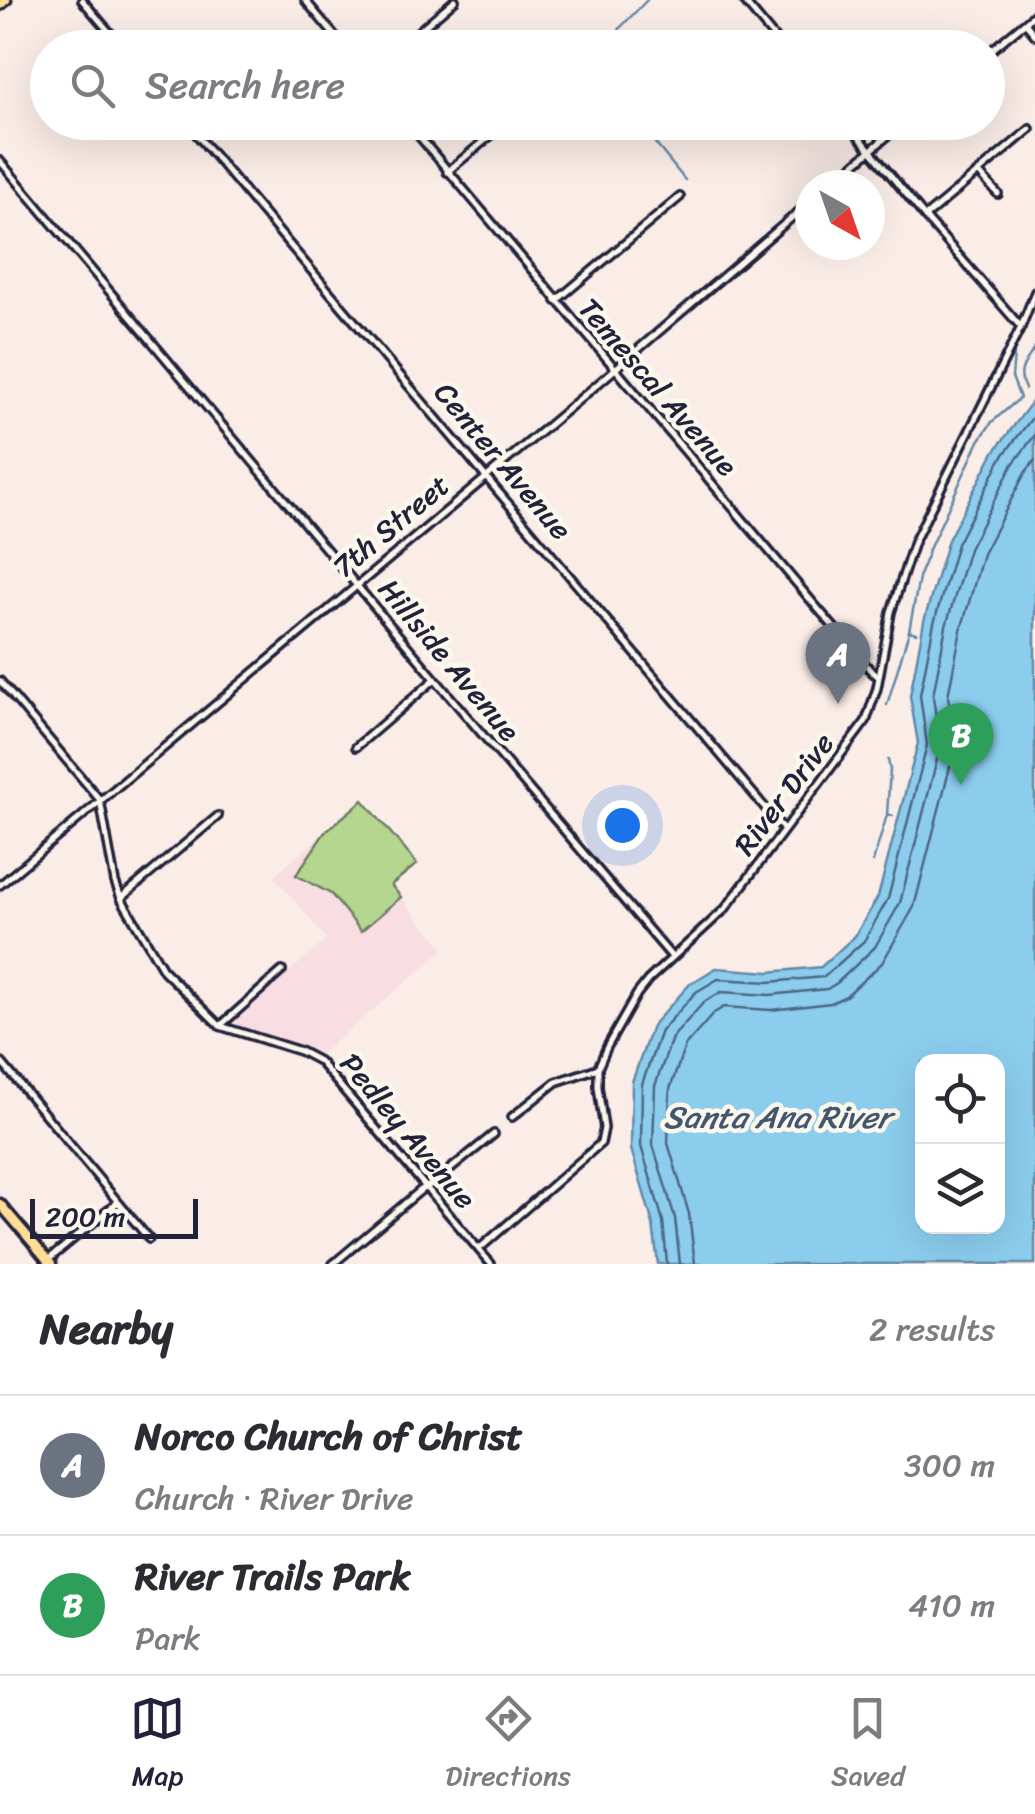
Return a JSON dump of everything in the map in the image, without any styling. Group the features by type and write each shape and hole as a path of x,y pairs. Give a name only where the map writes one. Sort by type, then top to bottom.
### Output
{"main road":[{"path":"0,5 6,0"},
{"path":"0,1204 50,1262"}],"street":[{"path":"82,0 107,30"},
{"path":"305,0 330,30"},
{"path":"420,30 455,0"},
{"path":"743,0 768,30"},
{"path":"1005,39 1035,14"},
{"path":"1024,23 1035,35"},
{"path":"925,217 1030,129"},
{"name":"Center Avenue","path":"201,140 784,830"},
{"name":"Temescal Avenue","path":"421,140 879,677"},
{"path":"447,172 485,140"},
{"path":"863,140 1021,327"},
{"path":"848,170 883,140"},
{"name":"Hillside Avenue","path":"0,161 672,957"},
{"path":"979,173 998,194"},
{"path":"556,301 680,197"},
{"name":"7th Street","path":"0,884 795,215"},
{"name":"River Drive","path":"598,1068 636,994 725,909 870,714 890,612 914,542 1035,292"},
{"path":"356,747 435,678"},
{"name":"Pedley Avenue","path":"0,681 100,800 121,898 164,971 220,1026 319,1060 491,1264"},
{"path":"121,898 218,816"},
{"path":"220,1026 282,971"},
{"path":"2,1064 149,1240"},
{"path":"479,1249 602,1143 598,1068 556,1082 512,1117"},
{"path":"333,1264 494,1134"},
{"path":"50,1262 118,1202"}],"shaded area":[{"path":"363,800 417,864 391,886 445,949 320,1055 227,1023 327,940 274,876"}],"green space":[{"path":"363,800 417,864 391,885 401,897 361,931 331,894 296,875 325,832"}],"water":[{"name":"Santa Ana River","path":"1035,398 1035,1264 658,1264 653,1224 631,1149 632,1082 652,1026 690,984 716,968 769,972 821,967 855,936 878,897 918,743 910,696 924,621 948,540 994,452"}],"waterway":[{"path":"619,30 647,0"},
{"path":"653,140 685,180"},
{"path":"1025,389 1022,372 1035,347"},
{"path":"927,554 979,441 992,422 1020,398 1012,377 1014,354"},
{"path":"909,631 927,556"},
{"path":"887,705 909,631 916,633"},
{"path":"888,760 887,814 893,816"},
{"path":"873,862 887,815"}],"place":[{"name":"Norco Church of Christ","path":"838,704"},
{"name":"River Trails Park","path":"961,785"}]}
